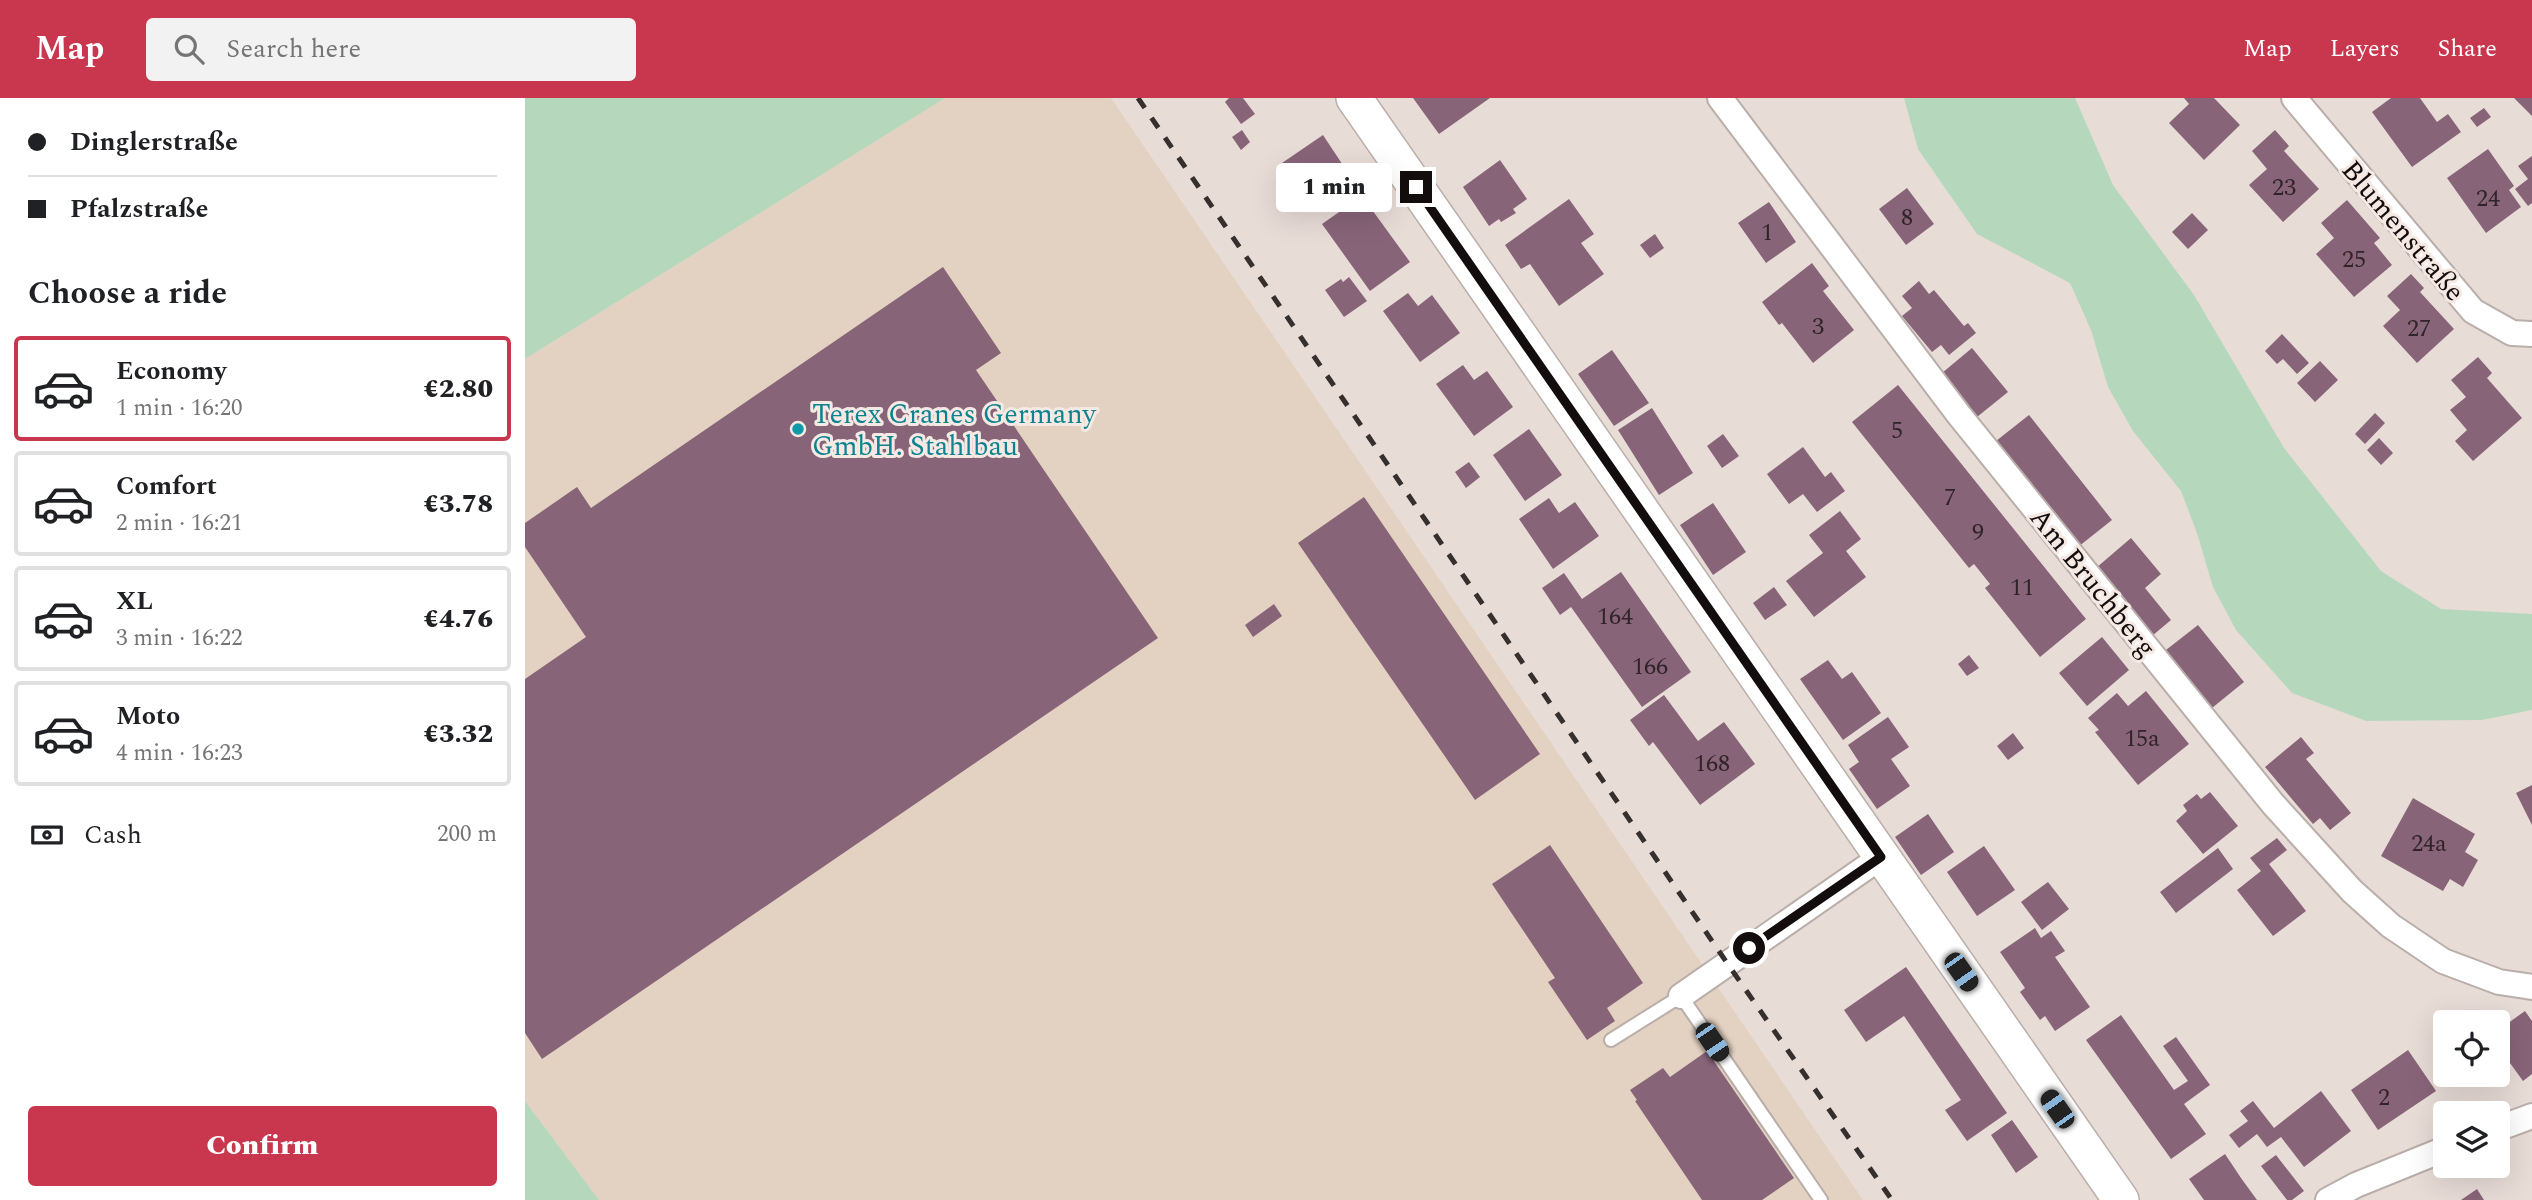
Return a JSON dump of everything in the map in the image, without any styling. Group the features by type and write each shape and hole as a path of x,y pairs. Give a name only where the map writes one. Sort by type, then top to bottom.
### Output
{"main road":[{"path":"1354,98 2121,1200"}],"street":[{"name":"Am Bruchberg","path":"1720,98 1959,415 2273,804 2352,891 2391,926 2443,961 2499,982 2532,987"},
{"name":"Blumenstraße","path":"2294,98 2473,311 2512,333 2532,334"},
{"path":"1681,996 1881,857"},
{"path":"2510,1124 2532,1116"},
{"path":"2328,1200 2356,1185 2433,1154"}],"lane":[{"path":"1611,1040 1681,996 1821,1200"}],"shaded area":[{"path":"945,98 1111,98 1863,1200 599,1200 525,1101 525,359"}],"green space":[{"path":"525,98 945,98 525,359"},
{"path":"1904,98 2075,98 2113,185 2194,295 2284,448 2381,571 2441,609 2532,614 2532,710 2482,720 2366,721 2292,693 2236,630 2213,587 2181,491 2133,431 2108,387 2091,330 2070,283 1977,234 1918,149"},
{"path":"525,1101 599,1200 525,1200"}],"building":[{"path":"1229,98 1243,98 1255,114 1241,124 1225,102"},
{"path":"1413,98 1490,98 1439,134"},
{"path":"2184,98 2214,98 2240,125 2204,160 2169,123 2189,104"},
{"path":"2391,98 2420,98 2437,122 2448,114 2461,132 2412,167 2372,112"},
{"path":"2514,98 2532,98 2532,116"},
{"path":"2484,108 2491,117 2477,127 2470,118"},
{"path":"1242,130 1250,142 1241,150 1232,137"},
{"path":"2275,130 2289,146 2284,151 2319,189 2283,222 2249,185 2267,169 2252,151"},
{"path":"1323,135 1354,182 1313,210 1282,163"},
{"path":"2488,149 2514,186 2509,190 2521,207 2486,233 2447,178"},
{"path":"2532,156 2532,203 2528,206 2515,189 2528,179 2518,166"},
{"path":"1500,160 1527,199 1513,209 1516,213 1489,226 1463,187"},
{"path":"1907,188 1934,224 1906,245 1879,209"},
{"path":"1362,196 1410,262 1370,291 1322,224"},
{"path":"1569,199 1594,234 1581,243 1604,274 1559,306 1530,264 1521,269 1505,245"},
{"path":"2347,200 2380,238 2374,243 2392,265 2354,297 2316,254 2334,238 2321,223"},
{"path":"1769,202 1796,242 1766,263 1738,223"},
{"path":"2192,213 2208,230 2188,249 2172,232"},
{"path":"1655,234 1664,248 1650,258 1640,245"},
{"path":"1812,263 1829,286 1823,291 1854,330 1813,363 1762,302"},
{"path":"943,267 1001,353 976,370 1158,638 542,1059 525,1033 525,679 586,637 525,547 525,523 577,487 591,508"},
{"path":"2411,274 2424,288 2420,292 2454,329 2417,363 2383,326 2400,310 2387,296"},
{"path":"1349,277 1367,301 1344,317 1325,290"},
{"path":"1919,281 1929,294 1934,290 1964,326 1968,323 1976,333 1949,355 1941,345 1932,352 1902,316 1912,308 1902,296"},
{"path":"1408,293 1418,306 1432,295 1460,333 1420,362 1383,311"},
{"path":"2282,334 2309,363 2297,374 2283,359 2277,364 2265,351"},
{"path":"1972,348 2008,392 1977,417 1942,373"},
{"path":"1612,350 1649,403 1614,426 1578,374"},
{"path":"2478,357 2492,373 2487,378 2522,418 2473,461 2455,441 2467,430 2450,410 2466,397 2451,380"},
{"path":"2320,361 2338,380 2315,402 2297,383"},
{"path":"1463,365 1474,380 1487,371 1513,407 1474,436 1436,384"},
{"path":"1898,385 2086,619 2040,657 1985,588 1990,584 1974,564 1969,568 1852,422"},
{"path":"1652,408 1693,473 1659,495 1618,430"},
{"path":"2375,413 2385,423 2365,444 2355,434"},
{"path":"2029,415 2112,520 2078,547 1996,441"},
{"path":"1529,429 1562,475 1525,501 1493,455"},
{"path":"1723,434 1739,456 1722,468 1707,446"},
{"path":"2379,438 2393,453 2381,465 2367,450"},
{"path":"1803,447 1825,477 1831,472 1845,491 1817,512 1803,494 1789,504 1767,474"},
{"path":"1469,462 1480,477 1466,488 1455,472"},
{"path":"1364,497 1540,754 1475,800 1298,543"},
{"path":"1549,498 1559,513 1575,502 1599,536 1553,569 1519,519"},
{"path":"1713,503 1746,552 1713,575 1680,525"},
{"path":"1840,511 1861,539 1846,551 1866,577 1814,617 1786,581 1823,553 1809,535"},
{"path":"2131,538 2161,574 2145,588 2171,620 2152,636 2096,568"},
{"path":"1621,572 1691,672 1642,707 1571,607 1560,615 1542,588 1564,573 1582,599"},
{"path":"1774,587 1787,605 1765,620 1753,603"},
{"path":"1274,604 1282,616 1253,637 1245,625"},
{"path":"2198,625 2244,682 2212,708 2166,650"},
{"path":"2102,637 2129,670 2087,706 2059,673"},
{"path":"1969,655 1979,668 1967,676 1958,664"},
{"path":"1828,660 1842,679 1852,672 1881,713 1843,740 1800,679"},
{"path":"2146,691 2189,744 2138,785 2095,732 2099,730 2088,718 2117,693 2128,706"},
{"path":"1664,695 1698,741 1724,722 1755,764 1700,805 1653,742 1649,746 1630,720"},
{"path":"1888,717 1909,747 1891,759 1910,786 1877,809 1849,769 1859,762 1848,745"},
{"path":"2013,733 2024,748 2008,760 1997,746"},
{"path":"2301,737 2314,753 2306,759 2351,813 2330,830 2320,818 2313,824 2265,767"},
{"path":"2532,785 2532,825 2516,793"},
{"path":"2210,792 2238,826 2203,854 2176,821 2187,811 2183,805 2197,794 2201,799"},
{"path":"2413,798 2475,834 2465,852 2478,860 2463,887 2450,879 2443,891 2381,856"},
{"path":"1928,814 1954,852 1921,875 1895,837"},
{"path":"2277,838 2287,850 2269,864 2306,911 2273,936 2237,890 2261,871 2250,858"},
{"path":"1550,845 1643,983 1607,1008 1615,1021 1587,1040 1548,982 1555,978 1492,884"},
{"path":"1984,846 2015,890 1977,916 1947,872"},
{"path":"2218,848 2233,869 2176,913 2160,892"},
{"path":"2048,882 2069,909 2042,930 2021,902"},
{"path":"2035,928 2041,938 2051,931 2065,951 2055,957 2090,1007 2055,1031 2045,1016 2040,1020 2020,992 2025,988 2000,952"},
{"path":"1906,967 2007,1113 1967,1141 1945,1110 1961,1100 1904,1016 1866,1042 1844,1010"},
{"path":"2525,1011 2532,1021 2532,1074 2523,1081 2510,1063 2510,1022"},
{"path":"2121,1015 2174,1090 2188,1081 2163,1046 2176,1037 2210,1085 2184,1104 2206,1134 2171,1159 2086,1040"},
{"path":"2408,1050 2436,1091 2378,1130 2351,1090"},
{"path":"1707,1051 1794,1178 1762,1200 1702,1200 1630,1090 1663,1068 1670,1077"},
{"path":"2321,1091 2351,1131 2304,1167 2281,1137 2267,1147 2257,1134 2239,1148 2229,1135 2248,1121 2240,1111 2253,1101 2274,1128"},
{"path":"2012,1120 2038,1157 2016,1173 1991,1135"},
{"path":"2225,1154 2257,1200 2204,1200 2189,1179"},
{"path":"2276,1155 2304,1191 2292,1200 2287,1200 2261,1166"},
{"path":"2477,1189 2484,1200 2461,1200"}],"railway":[{"path":"1138,98 1727,963 1892,1200"}],"place":[{"name":"Terex Cranes Germany GmbH. Stahlbau","path":"798,429"}],"route":[{"path":"1416,187 1881,857 1749,948"}]}
